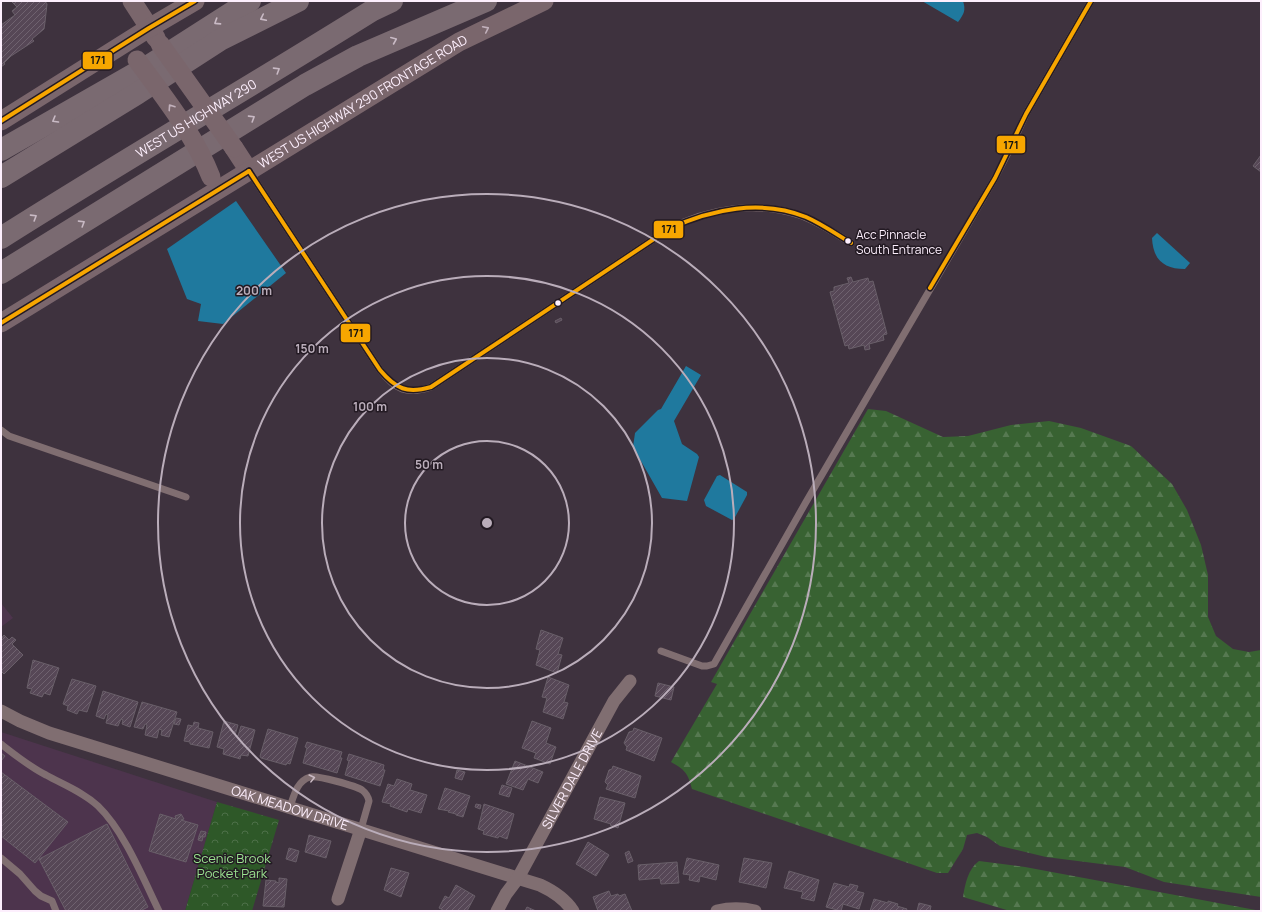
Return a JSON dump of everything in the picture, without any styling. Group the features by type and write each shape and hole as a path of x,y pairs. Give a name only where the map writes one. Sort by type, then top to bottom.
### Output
{"highway":[{"path":"1,150 143,63 250,1"},
{"path":"1,177 138,93 220,40 298,1"},
{"name":"WEST US HIGHWAY 290","path":"1,238 99,176 265,78 373,10 392,1"},
{"path":"1,273 304,85 358,56 486,1"},
{"path":"24,163 143,63"}],"main road":[{"path":"132,1 160,44 249,171"},
{"path":"1,121 102,57 195,1"},
{"name":"WEST US HIGHWAY 290 FRONTAGE ROAD","path":"1,323 459,42 544,1"},
{"path":"102,57 118,55 128,56 143,63 194,142 205,162 211,177 201,200"}],"street":[{"name":"SILVER DALE DRIVE","path":"497,911 506,894 518,878 614,700 630,681"},
{"name":"OAK MEADOW DRIVE","path":"1,711 49,733 540,885 553,891 566,901 573,911"},
{"path":"338,899 361,829"},
{"path":"717,911 737,908 755,911"}],"lane":[{"path":"661,651 702,666 714,664 809,496 995,178 1026,114 1091,1"},
{"path":"249,171 380,370 395,386 407,391 420,391 431,387 663,233 695,216 738,208 763,208 781,211 810,220 850,242"},
{"path":"1,430 9,436 186,497"},
{"path":"1,744 40,772 75,789 102,810 118,829 159,911"},
{"path":"290,807 299,784 310,777 318,776 357,788 363,791 369,800 361,829"},
{"path":"1,858 20,874 35,891 41,896 52,901 56,911"}],"shaded area":[{"path":"1,603 13,618 1,627"},
{"path":"1,732 217,802 185,911 1,911"}],"green space":[{"path":"868,409 886,411 943,437 968,436 1011,425 1049,421 1081,428 1131,446 1172,484 1187,510 1201,545 1208,575 1208,617 1216,636 1233,649 1249,652 1261,650 1261,897 1164,882 1125,867 1046,857 1000,846 987,837 977,833 967,835 963,849 948,873 937,873 692,789 685,772 671,762 717,684 711,682"},
{"name":"Scenic Brook Pocket Park","path":"217,802 279,820 252,911 185,911"},
{"path":"979,861 1025,867 1261,911 1010,911 963,897 970,872"}],"water":[{"path":"922,1 963,1 964,12 958,22"},
{"path":"236,201 286,273 223,324 198,321 201,304 187,299 167,249"},
{"path":"1157,233 1190,263 1185,269 1178,269 1166,265 1157,257 1152,238"},
{"path":"686,366 701,375 674,421 682,444 699,457 687,501 662,498 633,447 635,433 658,410 661,409"},
{"path":"720,475 747,492 747,495 734,519 732,520 706,506 704,500 717,476"}],"building":[{"path":"11,1 45,1 47,4 44,29 32,39 34,41 11,56 1,67 1,25 15,15 12,11 17,7"},
{"path":"1261,155 1261,172 1253,166"},
{"path":"851,277 853,282 868,278 869,282 873,281 887,334 883,335 884,340 869,344 870,349 865,350 864,345 849,349 848,345 845,346 830,292 834,291 834,287 849,283 847,278"},
{"path":"561,318 562,320 556,323 555,321"},
{"path":"541,630 563,638 558,654 562,655 557,673 536,665 540,650 536,649"},
{"path":"4,635 9,640 12,637 16,640 12,644 23,655 4,674 1,671 1,639"},
{"path":"33,660 59,668 50,695 44,693 42,697 30,693 32,689 27,688"},
{"path":"548,677 569,685 564,702 568,703 563,719 543,712 547,698 542,697"},
{"path":"72,679 96,686 87,712 79,710 77,714 67,710 68,706 63,704"},
{"path":"658,683 674,687 671,700 655,696"},
{"path":"103,691 138,702 130,727 122,724 123,720 121,719 118,726 106,723 108,715 106,714 104,719 96,716"},
{"path":"142,702 177,712 169,737 161,735 162,730 159,729 157,738 145,735 147,725 145,724 143,729 134,727"},
{"path":"176,718 181,719 179,725 174,724"},
{"path":"224,721 238,725 235,735 238,736 241,726 255,730 248,756 241,755 240,759 223,754 224,749 217,747"},
{"path":"532,721 551,728 546,743 556,747 550,764 534,758 536,753 522,748"},
{"path":"194,722 199,723 198,728 213,732 209,748 190,744 190,742 184,741 188,725 193,726"},
{"path":"634,728 662,738 654,761 626,750 627,747 624,743 629,732 633,731"},
{"path":"268,729 298,738 290,764 287,763 286,765 261,758 260,756"},
{"path":"307,742 342,752 340,758 342,758 337,773 303,763"},
{"path":"1,753 5,756 1,761"},
{"path":"349,754 384,765 383,770 385,770 380,786 345,775 349,761 347,760"},
{"path":"515,761 543,772 538,783 528,779 523,790 506,784"},
{"path":"613,766 641,776 635,798 606,789 608,785 605,782 609,770 612,769"},
{"path":"457,770 465,772 462,780 455,778"},
{"path":"1,772 68,822 35,863 1,836"},
{"path":"397,779 412,784 410,790 427,795 421,813 408,809 407,812 390,806 391,804 382,802 388,784 394,786"},
{"path":"502,785 512,788 509,797 499,794"},
{"path":"445,788 470,796 463,817 448,812 449,811 438,809"},
{"path":"600,797 625,803 618,828 610,825 611,824 594,819"},
{"path":"476,804 481,805 480,809 475,807"},
{"path":"484,804 514,814 507,839 499,836 498,838 483,834 484,831 478,829"},
{"path":"160,814 176,819 175,816 181,814 184,819 181,820 198,825 186,862 149,851"},
{"path":"107,824 148,907 140,911 66,911 39,859"},
{"path":"201,831 206,832 205,837 199,836"},
{"path":"309,835 331,841 326,858 305,852"},
{"path":"199,836 203,837 202,841 198,840"},
{"path":"588,842 609,855 596,876 576,864"},
{"path":"289,848 299,851 296,862 286,859"},
{"path":"629,851 633,861 628,863 625,853"},
{"path":"687,858 719,865 716,880 700,876 699,882 689,880 690,875 683,874"},
{"path":"744,858 772,863 766,888 739,882"},
{"path":"677,862 679,883 661,884 660,878 639,880 638,865"},
{"path":"391,868 409,873 401,897 384,890"},
{"path":"789,871 819,880 814,901 801,898 803,892 784,888"},
{"path":"279,878 287,879 284,907 263,906 266,880 276,881 279,883"},
{"path":"834,883 849,887 850,884 858,886 856,891 864,893 859,909 843,904 841,911 826,907"},
{"path":"456,885 475,896 467,911 442,911 443,910 439,908 445,896 449,898"},
{"path":"609,891 611,896 625,894 632,911 598,911 593,897"},
{"path":"874,899 898,904 897,906 907,909 906,911 870,911"},
{"path":"919,903 931,906 930,911 917,911"},
{"path":"527,907 536,911 525,911"}],"transit line":[{"name":"171","path":"1,121 149,28 195,1"},
{"name":"171","path":"930,288 995,178 1026,114 1091,1"},
{"name":"171","path":"249,171 380,370 391,382 397,386 409,390 431,387 669,229 702,216 736,209 772,208 806,217 851,243"},
{"name":"171","path":"1,323 249,171"}],"place":[{"name":"Acc Pinnacle South Entrance","path":"848,241"}]}
